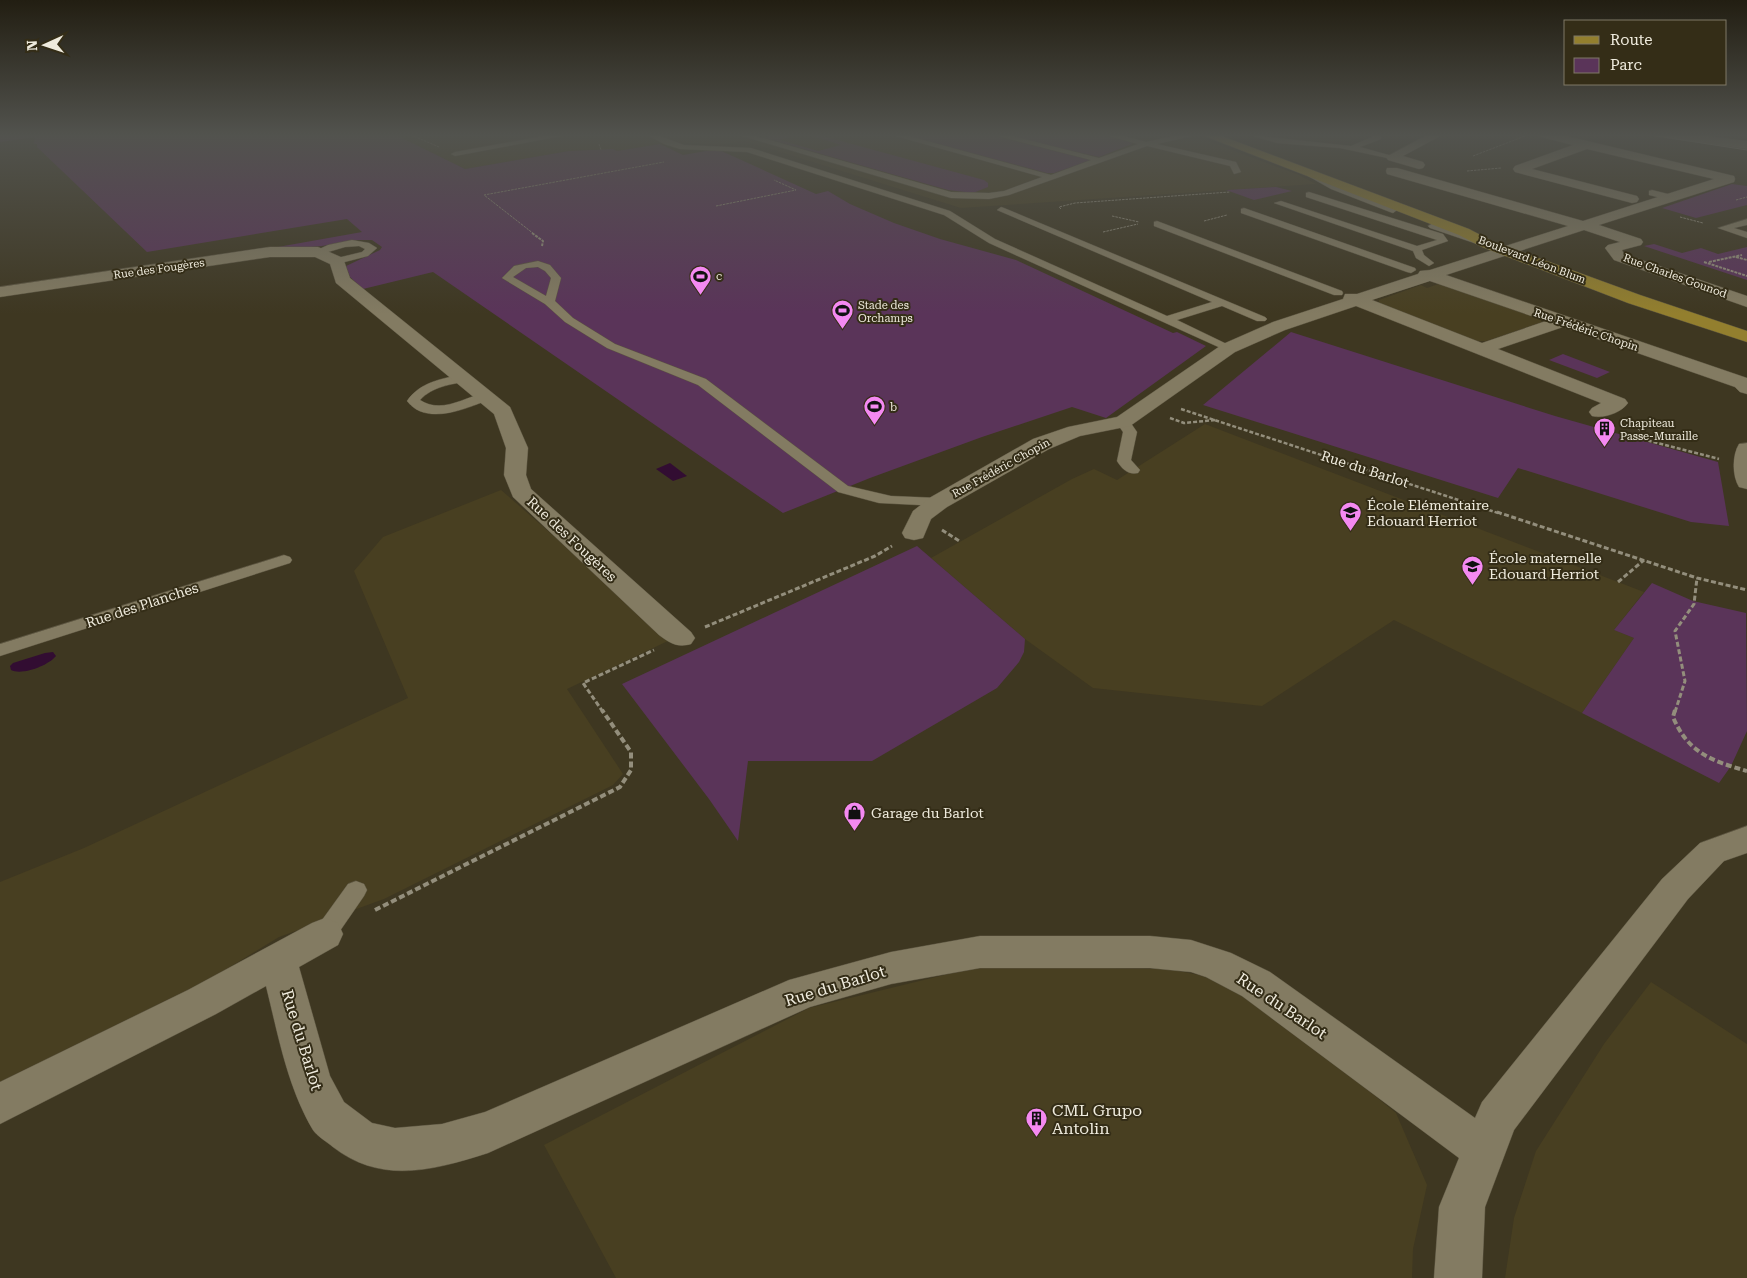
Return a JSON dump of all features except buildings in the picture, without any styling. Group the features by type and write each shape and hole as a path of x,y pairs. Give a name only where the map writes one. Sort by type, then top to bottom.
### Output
{"main road":[{"name":"Boulevard Léon Blum","path":"1365,195 1464,232 1483,252"},
{"name":"Boulevard Léon Blum","path":"1377,195 1505,244 1634,299 1747,337"},
{"name":"Boulevard Léon Blum","path":"1524,244 1747,327"}],"street":[{"path":"1488,195 1567,220"},
{"path":"1616,195 1632,199"},
{"name":"Rue Frédéric Chopin","path":"1505,244 1524,244 1587,216 1644,195"},
{"name":"Rue Frédéric Chopin","path":"1587,216 1610,218 1685,195"},
{"name":"Rue Charles Gounod","path":"1567,220 1587,216 1636,242 1613,248 1619,257 1747,302"},
{"name":"Rue Frédéric Chopin","path":"914,533 921,516 939,502 1041,444 1082,429 1125,426 1154,400 1229,348 1279,326 1357,300 1430,270 1567,220"},
{"name":"Rue des Fougères","path":"0,292 270,252 318,252 338,261 342,280 503,411 517,448 515,475 520,492 681,638"},
{"name":"Rue Frédéric Chopin","path":"1430,270 1462,253 1483,252"},
{"name":"Rue Frédéric Chopin","path":"1229,348 1236,331 1261,319 1412,270 1430,270 1562,321 1744,385"},
{"path":"1338,293 1618,403 1599,412"},
{"path":"1261,319 1279,326"},
{"path":"1482,349 1562,321"},
{"path":"1458,1278 1462,1207 1497,1116 1675,889 1712,852 1747,839"},
{"path":"0,1104 202,1002 325,934"},
{"name":"Rue du Barlot","path":"278,961 311,1081 329,1117 362,1142 396,1150 442,1146 488,1132 802,992 900,967 980,952 1150,952 1191,956 1218,964 1256,984 1484,1150"}],"lane":[{"path":"889,195 947,213 992,241 1229,348"},
{"path":"949,195 997,195"},
{"path":"1309,195 1440,236 1443,239 1417,249"},
{"path":"1661,195 1673,198"},
{"name":"Rue Frédéric Chopin","path":"1278,203 1417,249 1430,270"},
{"path":"1001,210 1261,319"},
{"path":"1244,211 1412,270"},
{"path":"1747,222 1723,228 1747,235"},
{"path":"1157,224 1338,293"},
{"name":"Rue des Fougères","path":"318,252 352,243 365,244 372,248 365,254 338,261"},
{"path":"549,302 556,278 551,269 540,264 516,268 510,272 507,278 549,302 569,320 611,346 702,382 843,488 868,498 894,501 939,502"},
{"path":"1166,320 1222,303"},
{"path":"463,378 434,384 418,393 413,401 421,408 439,411 463,406 484,397"},
{"path":"1125,426 1130,432 1124,461 1132,470"},
{"name":"Rue des Planches","path":"0,650 284,560"},
{"path":"325,934 356,890"}],"path":[{"path":"486,195 484,195 543,240 540,264"},
{"path":"716,206 773,195"},
{"path":"1061,209 1059,207 1075,203 1193,195"},
{"path":"1172,229 1244,211"},
{"path":"1112,216 1141,223 1157,224"},
{"path":"1707,263 1747,253"},
{"path":"1734,256 1747,260"},
{"name":"Rue du Barlot","path":"1154,400 1697,578 1747,590"},
{"path":"1599,412 1640,429 1642,439 1746,466"},
{"path":"1125,426 1144,428 1162,416 1184,423 1217,420"},
{"path":"325,934 620,787 631,770 631,752 583,683 681,638 875,556 914,533"},
{"path":"1618,582 1644,560"},
{"path":"1697,578 1694,604 1675,631 1685,681 1673,717 1683,738 1702,753 1747,771"}],"shaded area":[{"path":"918,195 1159,195 961,208"},
{"path":"1441,283 1538,317 1542,322 1486,341 1472,341 1379,304 1379,300 1421,285 1427,288"},
{"path":"1205,424 1644,592 1614,630 1634,638 1582,713 1394,620 1262,706 1093,688 1025,639 931,558 1072,479 1094,469 1117,480"},
{"path":"670,463 687,476 673,481 656,469"},
{"path":"501,490 672,639 567,689 623,774 613,785 384,899 279,937 168,1005 0,1090 0,882 84,848 408,698 354,571 383,537"},
{"path":"53,652 56,656 42,666 22,672 11,670 10,666 13,663"},
{"path":"981,966 1169,969 1199,975 1221,983 1254,1002 1300,1035 1396,1113 1427,1185 1413,1249 1412,1278 616,1278 544,1145 809,1008"},
{"path":"1651,982 1747,1044 1747,1278 1505,1278 1514,1218 1536,1151 1604,1044"}],"green space":[{"name":"Stade des Orchamps","path":"87,195 834,195 850,204 894,223 940,239 1016,260 1173,333 1177,332 1206,346 1106,418 1072,407 982,437 870,478 783,513 433,272 363,289 350,277 346,266 380,250 382,247 372,240 356,240 322,246 238,254 362,232 347,219 147,252"},
{"path":"1239,195 1277,195 1254,200"},
{"path":"1701,195 1747,195 1747,205 1696,218 1662,208"},
{"path":"1654,244 1682,253 1701,248 1718,254 1747,247 1747,280 1644,246"},
{"path":"1291,332 1555,416 1718,462 1729,526 1691,522 1518,468 1498,498 1203,405"},
{"path":"1563,354 1610,372 1597,378 1549,360"},
{"path":"917,546 1025,639 1024,652 1019,662 997,688 872,761 748,761 738,841 709,799 622,684"},
{"path":"1652,583 1693,601 1746,613 1747,731 1731,766 1719,783 1582,713 1634,638 1614,630"}],"place":[{"name":"c","path":"700,295"},
{"name":"Stade des Orchamps","path":"842,330"},
{"name":"b","path":"874,426"},
{"name":"Chapiteau Passe-Muraille","path":"1604,448"},
{"name":"École Elémentaire Edouard Herriot","path":"1351,532"},
{"name":"École maternelle Edouard Herriot","path":"1473,585"},
{"name":"Garage du Barlot","path":"855,832"},
{"name":"CML Grupo Antolin","path":"1036,1138"}]}
